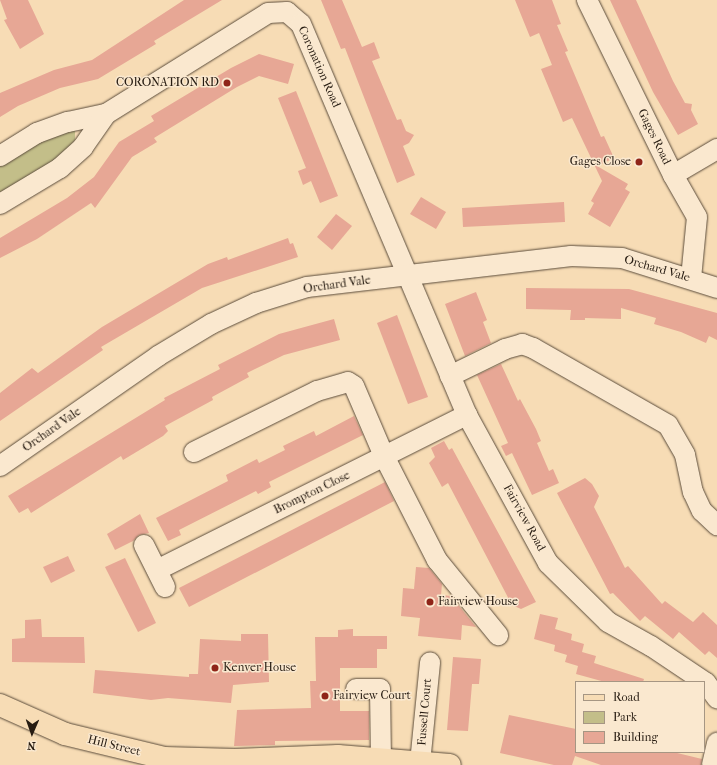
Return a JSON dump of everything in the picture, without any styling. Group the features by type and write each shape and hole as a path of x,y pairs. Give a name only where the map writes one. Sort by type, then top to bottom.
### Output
{"main road":[{"name":"Hill Street","path":"0,705 65,734 164,758 235,763 338,756 450,765"}],"street":[{"name":"Gages Road","path":"587,0 673,175 697,217 691,278"},
{"name":"Coronation Road","path":"0,156 37,133 68,122 106,114 268,13 288,6 301,24 408,276"},
{"name":"Coronation Road","path":"0,204 60,168 83,147 106,114"},
{"path":"673,175 717,149"},
{"name":"Orchard Vale","path":"0,466 158,356 211,324 250,306 307,287 571,256 622,258 691,278 717,288"},
{"name":"Fairview Road","path":"408,276 467,416 548,563 608,622 651,646 703,681"},
{"path":"450,376 506,349 522,344 533,348 668,425 685,455 696,499 702,511 717,525"},
{"path":"194,452 318,391 348,382 354,386 384,456 437,560 498,635"},
{"name":"Brompton Close","path":"144,545 161,578 384,456 467,416"},
{"name":"Fussell Court","path":"420,763 430,662"},
{"name":"Fairview Road","path":"705,682 717,698"},
{"path":"356,689 380,689 381,759"},
{"path":"712,765 717,743"}],"green space":[{"path":"69,130 75,131 75,140 55,162 0,196 0,164 48,137"}],"building":[{"path":"0,0 28,0 44,34 20,49 4,20 7,19"},
{"path":"184,0 222,0 154,41 156,44 98,79 60,88 18,106 0,117 0,93 54,70 92,60"},
{"path":"321,0 342,0 362,47 374,42 380,58 372,61 397,120 401,119 406,131 414,135 409,143 403,146 415,175 397,183 345,48 341,49"},
{"path":"515,0 552,0 561,24 557,25 568,51 565,52 601,137 604,136 614,158 597,166 628,184 625,189 630,192 610,227 588,214 594,203 591,201 602,181 572,118 563,122 541,69 552,65 539,33 530,37"},
{"path":"610,0 636,0 673,81 685,103 692,104 691,110 698,124 678,135 653,92"},
{"path":"259,54 294,64 288,84 259,76 237,87 154,138 157,142 132,157 95,208 91,203 37,239 0,258 0,238 67,198 94,177 119,142 154,121 151,116 231,68"},
{"path":"296,91 338,196 320,203 311,181 303,185 298,171 306,168 278,98"},
{"path":"421,197 446,212 436,229 410,214"},
{"path":"564,202 565,222 463,227 462,208"},
{"path":"336,214 352,226 332,250 317,237"},
{"path":"288,238 290,244 293,243 298,257 202,288 101,347 103,350 0,421 0,393 32,368 38,373 102,327 208,264 227,257 228,260"},
{"path":"526,288 629,289 717,313 717,340 709,336 706,343 681,332 654,324 656,318 621,308 621,319 585,318 585,320 570,320 571,310 526,309"},
{"path":"476,292 487,320 483,322 491,343 465,356 445,304"},
{"path":"397,315 428,397 408,404 377,323"},
{"path":"334,319 340,340 284,355 247,373 249,377 212,397 213,400 165,426 168,431 163,436 123,460 121,456 31,513 28,508 19,513 8,496 165,400 164,398 220,369 218,365 279,334"},
{"path":"501,364 518,401 520,399 536,429 541,441 537,443 549,471 553,469 559,483 532,495 512,453 506,456 501,446 508,443 477,375"},
{"path":"354,416 363,435 269,482 271,487 258,494 256,491 179,530 181,535 168,541 156,518 228,481 226,475 257,459 259,463 285,450 283,446 314,431 316,436"},
{"path":"444,441 449,450 452,448 536,602 521,609 512,605 448,483 442,487 429,463 435,457 431,448"},
{"path":"585,478 592,484 599,496 594,507 625,568 628,566 662,604 665,601 693,622 703,612 717,625 717,658 709,651 705,655 679,632 673,639 645,616 640,621 613,593 610,594 557,493"},
{"path":"385,482 394,501 189,607 179,588"},
{"path":"140,514 149,533 139,535 133,541 115,550 107,534"},
{"path":"68,556 75,571 51,583 43,567"},
{"path":"125,558 156,623 138,632 105,567"},
{"name":"Fairview House","path":"416,567 429,568 442,584 441,595 451,596 476,627 462,625 461,640 418,636 420,618 401,616 403,588 414,589"},
{"path":"540,614 558,618 555,629 572,634 571,640 584,644 582,652 596,656 594,663 644,679 643,681 601,681 576,674 578,666 565,662 567,655 554,651 555,645 534,639"},
{"path":"41,619 42,637 84,637 85,663 12,662 12,639 25,638 25,620"},
{"name":"Fairview Court","path":"353,629 353,636 387,636 387,649 377,649 377,668 340,668 340,711 369,711 369,740 275,741 275,745 234,746 237,710 311,708 310,681 316,681 315,637 338,637 338,630"},
{"path":"241,634 268,634 269,682 233,685 231,703 168,698 151,700 93,693 95,670 189,677 189,674 198,674 200,639 241,641"},
{"path":"453,657 481,659 479,684 472,684 468,731 447,730"},
{"path":"509,715 575,729 575,753 677,753 702,759 701,765 601,765 575,756 572,765 554,765 500,753"}],"place":[{"name":"CORONATION RD","path":"227,83"},
{"name":"Gages Close","path":"639,162"},
{"name":"Fairview House","path":"430,602"},
{"name":"Kenver House","path":"215,668"},
{"name":"Fairview Court","path":"325,696"}]}
